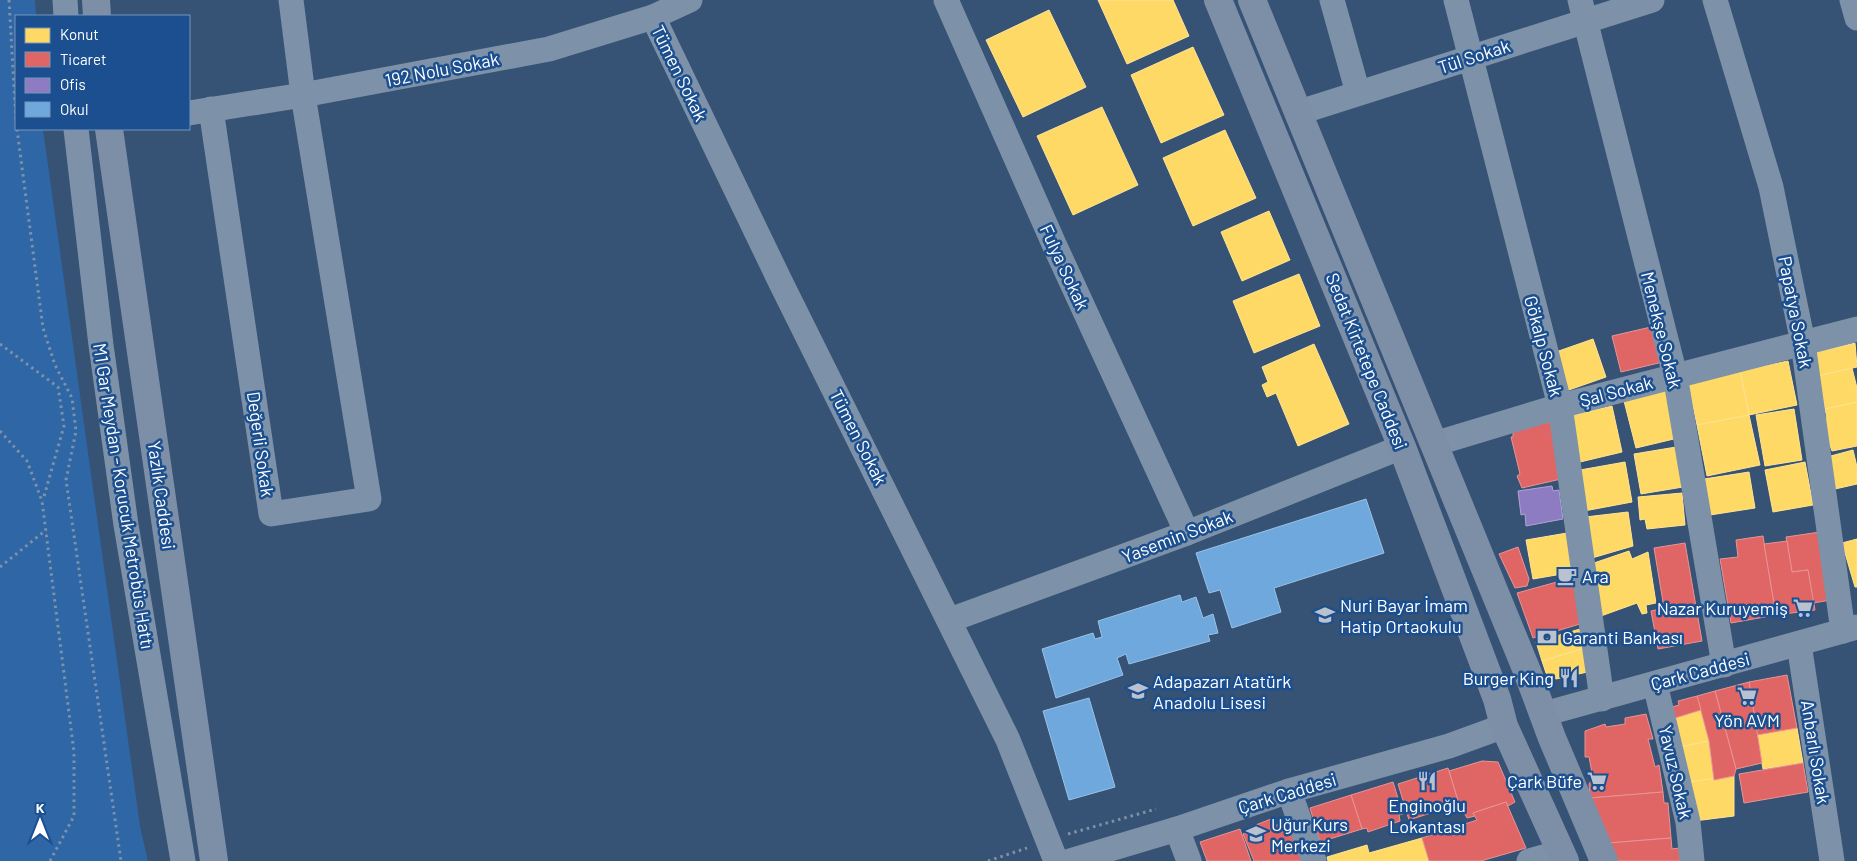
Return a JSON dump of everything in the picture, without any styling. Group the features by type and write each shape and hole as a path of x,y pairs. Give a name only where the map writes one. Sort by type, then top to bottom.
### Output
{"main road":[{"path":"96,0 98,15"},
{"name":"Sedat Kirtetepe Caddesi","path":"1218,0 1402,447 1497,699 1504,726 1563,856"},
{"name":"Sedat Kirtetepe Caddesi","path":"1252,0 1604,861"},
{"name":"Yazlık Caddesi","path":"109,130 214,861"},
{"path":"1504,726 1516,713 1522,700 1527,670"}],"street":[{"path":"64,0 66,15"},
{"path":"291,0 303,95"},
{"name":"192 Nolu Sokak","path":"200,111 303,95 549,49 653,17 690,0"},
{"name":"Fulya Sokak","path":"946,0 1054,244 1187,533"},
{"path":"1332,0 1358,93"},
{"name":"Gökalp Sokak","path":"1456,0 1469,58 1561,414 1602,699"},
{"name":"Tül Sokak","path":"1297,113 1469,58 1583,10 1652,0"},
{"name":"Papatya Sokak","path":"1715,0 1771,186 1803,343 1850,629"},
{"path":"1852,0 1857,18"},
{"name":"Menekşe Sokak","path":"1583,10 1675,375 1724,665"},
{"name":"Tümen Sokak","path":"653,17 780,281 1008,740 1056,861"},
{"name":"Değerli Sokak","path":"200,111 271,514 369,499 303,95"},
{"name":"M1 Gar Meydan - Korucuk Metrobüs Hattı","path":"76,130 101,345 126,525 183,861"},
{"name":"Şal Sokak","path":"1434,444 1561,414 1675,375 1857,329"},
{"name":"Yasemin Sokak","path":"950,620 1187,533 1402,447"},
{"name":"Çark Caddesi","path":"1548,726 1602,699 1850,629"},
{"name":"Anbarlı Sokak","path":"1799,644 1832,861"},
{"name":"Yavuz Sokak","path":"1655,684 1688,822 1692,861"},
{"name":"Çark Caddesi","path":"1070,861 1177,829 1289,790 1449,746 1504,726"},
{"path":"1289,790 1314,861"},
{"path":"1177,829 1189,861"},
{"path":"1529,861 1563,856"}],"path":[{"path":"9,0 15,105"},
{"path":"17,130 44,328 56,365 72,398 76,431 66,480 121,861"},
{"path":"0,344 58,387 64,426 42,501"},
{"path":"0,431 27,461 42,501 74,752 74,816 50,861"},
{"path":"0,566 46,530"}],"shaded area":[{"path":"0,0 35,0 36,15 15,15 15,130 43,130 140,826 148,861 0,861"}],"building: Konut":[{"path":"1098,0 1173,0 1189,36 1127,64"},
{"path":"1049,10 1086,87 1023,117 986,40"},
{"path":"1193,47 1224,115 1161,143 1131,75"},
{"path":"1102,107 1138,185 1073,215 1037,136"},
{"path":"1225,130 1256,198 1193,226 1163,158"},
{"path":"1269,211 1290,260 1242,281 1221,232"},
{"path":"1299,274 1320,326 1254,353 1233,301"},
{"path":"1593,339 1606,377 1566,391 1553,353"},
{"path":"1855,343 1857,367 1818,376 1812,353"},
{"path":"1314,344 1349,424 1298,446 1276,393 1267,397 1262,385 1268,382 1262,367"},
{"path":"1788,361 1797,405 1749,415 1740,371"},
{"path":"1852,368 1857,388 1857,402 1825,409 1818,376"},
{"path":"1740,371 1749,415 1697,425 1688,382"},
{"path":"1666,391 1678,438 1636,448 1624,401"},
{"path":"1857,402 1857,446 1832,451 1821,419 1827,418 1825,409"},
{"path":"1612,406 1622,452 1580,462 1570,416"},
{"path":"1794,409 1802,460 1765,466 1756,415"},
{"path":"1749,415 1760,465 1707,476 1697,425"},
{"path":"1676,447 1683,487 1641,494 1634,454"},
{"path":"1853,450 1857,467 1857,484 1835,489 1827,457"},
{"path":"1625,462 1632,502 1584,511 1580,470"},
{"path":"1805,462 1813,505 1773,512 1765,470"},
{"path":"1749,472 1755,508 1710,515 1704,479"},
{"path":"1682,493 1685,525 1647,529 1645,519 1640,520 1638,497"},
{"path":"1628,512 1633,546 1592,558 1585,517"},
{"path":"1567,533 1574,572 1533,579 1526,540"},
{"path":"1857,539 1857,587 1855,587 1842,543"},
{"path":"1629,551 1632,559 1648,552 1656,603 1646,605 1647,613 1642,614 1637,603 1601,616 1591,564"},
{"path":"1580,629 1585,648 1542,661 1536,642"},
{"path":"1585,648 1592,671 1556,679 1546,673 1542,661"},
{"path":"1701,710 1709,741 1680,747 1675,718"},
{"path":"1797,728 1803,763 1763,769 1757,735"},
{"path":"1709,741 1714,780 1688,782 1680,747"},
{"path":"1734,776 1734,816 1694,821 1688,782"},
{"path":"1422,838 1429,861 1328,861 1327,857 1367,845 1369,853"}],"building: Ticaret":[{"path":"1655,326 1663,362 1621,372 1612,336"},
{"path":"1552,421 1561,479 1522,488 1517,476 1520,474 1511,437 1513,437 1513,431"},
{"path":"1820,532 1831,600 1813,603 1808,570 1792,572 1786,537"},
{"path":"1763,536 1776,615 1731,623 1720,559 1738,557 1736,540"},
{"path":"1787,541 1792,572 1808,570 1815,610 1776,615 1764,544"},
{"path":"1685,543 1702,641 1658,649 1651,611 1664,608 1654,548"},
{"path":"1518,547 1529,579 1527,586 1515,588 1499,554"},
{"path":"1575,577 1580,624 1533,638 1517,593"},
{"path":"1787,675 1797,728 1757,735 1749,682"},
{"path":"1749,682 1762,763 1736,769 1715,691"},
{"path":"1715,691 1736,769 1734,776 1714,780 1709,741 1697,696"},
{"path":"1697,696 1701,710 1675,718 1672,707 1679,705 1678,701"},
{"path":"1646,714 1653,739 1648,739 1655,767 1659,765 1663,792 1590,798 1589,784 1593,778 1589,757 1585,757 1585,731 1605,724 1606,727 1625,724 1625,718"},
{"path":"1482,761 1498,762 1515,802 1508,806 1506,802 1473,813 1475,816 1467,818 1459,804 1449,771"},
{"path":"1803,763 1808,792 1744,803 1739,774"},
{"path":"1448,768 1459,804 1409,820 1398,784"},
{"path":"1393,782 1403,814 1399,815 1400,821 1368,832 1367,828 1362,829 1351,795"},
{"path":"1663,792 1664,803 1668,803 1671,838 1608,843 1590,798"},
{"path":"1351,795 1362,829 1320,842 1310,808"},
{"path":"1506,802 1526,848 1481,861 1429,861 1422,838 1477,820 1473,813"},
{"path":"1271,819 1274,826 1287,821 1303,861 1254,861 1243,834 1250,831 1248,828"},
{"path":"1240,829 1251,861 1207,861 1200,842"},
{"path":"1671,838 1672,849 1679,848 1680,861 1615,861 1608,843"}],"building: Ofis":[{"path":"1552,486 1553,491 1559,490 1563,519 1526,526 1525,514 1521,515 1518,491"}],"building: Okul":[{"path":"1366,499 1384,553 1274,588 1281,612 1232,628 1220,590 1209,593 1196,553"},
{"name":"Adapazarı Atatürk Anadolu Lisesi","path":"1180,595 1182,602 1196,597 1203,618 1213,614 1218,633 1208,635 1210,641 1129,664 1126,654 1117,658 1123,675 1056,698 1042,649 1093,633 1095,639 1102,637 1098,621"},
{"path":"1089,698 1115,787 1069,800 1043,711"}],"place":[{"name":"Ara","path":"1567,576"},
{"name":"Nazar Kuruyemiş","path":"1803,608"},
{"name":"Nuri Bayar İmam Hatip Ortaokulu","path":"1325,615"},
{"name":"Garanti Bankası","path":"1547,637"},
{"name":"Burger King","path":"1569,678"},
{"name":"Adapazarı Atatürk Anadolu Lisesi","path":"1138,691"},
{"name":"Yön AVM","path":"1747,696"},
{"name":"Enginoğlu Lokantası","path":"1427,781"},
{"name":"Çark Büfe","path":"1597,781"},
{"name":"Uğur Kurs Merkezi","path":"1256,834"}]}
